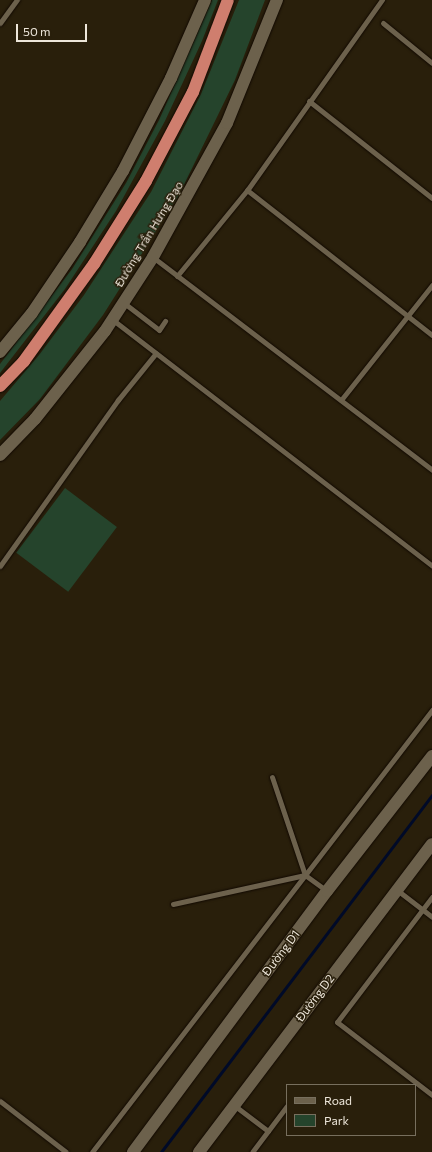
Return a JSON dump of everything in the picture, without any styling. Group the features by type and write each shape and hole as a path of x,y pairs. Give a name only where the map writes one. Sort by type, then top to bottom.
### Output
{"highway":[{"path":"0,386 24,361 94,264 146,181 193,92 228,0"}],"main road":[{"path":"0,352 32,313 80,242 123,171 165,89 205,0"},
{"name":"Đường Trần Hưng Đạo","path":"0,454 34,420 112,320 153,257 227,123 277,0"},
{"name":"Đường D1","path":"132,1152 327,891 432,756"},
{"name":"Đường D2","path":"199,1152 432,844"}],"lane":[{"path":"0,23 17,0"},
{"path":"178,276 247,190 382,0"},
{"path":"383,23 432,63"},
{"path":"309,101 432,198"},
{"path":"247,190 432,335"},
{"path":"153,257 432,470"},
{"path":"341,400 432,284"},
{"path":"124,303 159,330 165,321"},
{"path":"112,320 432,566"},
{"path":"0,566 118,400 156,353"},
{"path":"92,1152 432,710"},
{"path":"272,777 305,875 327,891"},
{"path":"173,904 305,875"},
{"path":"397,890 432,917"},
{"path":"432,897 337,1022 432,1095"},
{"path":"0,1101 66,1152"},
{"path":"234,1106 268,1131"},
{"path":"252,1152 286,1107"}],"green space":[{"path":"212,0 218,0 202,41 165,121 116,211 65,289 0,373 0,364 72,269 126,183 159,120"},
{"path":"239,0 265,0 235,80 179,195 103,315 40,399 0,440 0,401 39,355 84,295 151,192 201,94"},
{"path":"65,488 117,527 68,592 16,553"}],"waterway":[{"path":"161,1152 432,795"}]}
